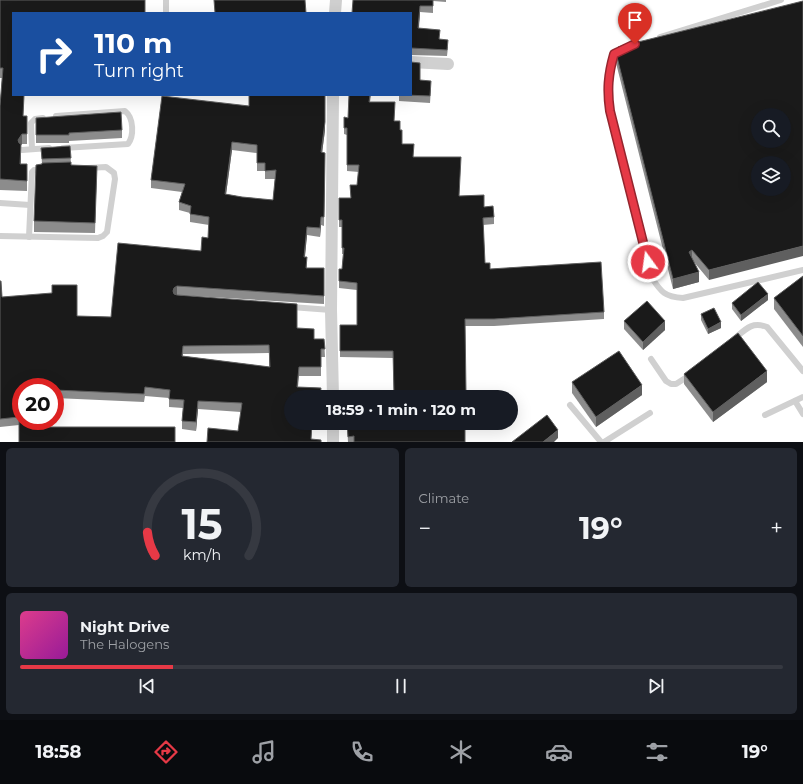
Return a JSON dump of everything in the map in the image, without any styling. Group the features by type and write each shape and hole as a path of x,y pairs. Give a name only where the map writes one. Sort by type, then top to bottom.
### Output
{"street":[{"path":"335,12 336,0"},
{"path":"412,62 448,64"},
{"path":"333,390 331,310 334,96"},
{"path":"333,430 333,442"}],"lane":[{"path":"166,0 166,12"},
{"path":"656,38 781,0"},
{"path":"628,48 614,54 609,71 608,90 610,111 652,278 660,290 671,297 683,298 803,270"},
{"path":"22,150 128,144 131,140 131,119 129,114 125,111 35,119 31,123 32,149"},
{"path":"0,236 98,238 103,236 107,232 115,179 114,173 106,167 83,168"},
{"path":"29,237 32,172 38,169 53,169"},
{"path":"0,203 30,205"},
{"path":"288,307 331,310"},
{"path":"727,345 751,326 759,324 767,327 803,371"},
{"path":"651,359 666,381 671,384 676,384 697,369"},
{"path":"765,415 803,397"},
{"path":"795,401 803,414"},
{"path":"570,405 602,442 650,413"}],"building":[{"path":"0,0 145,0 145,12 12,12 12,96 24,96 23,116 27,116 27,134 22,134 18,140 21,144 20,164 27,164 27,181 0,179 0,106 3,68 0,68"},
{"path":"214,0 305,0 306,12 215,12"},
{"path":"353,0 433,0 433,6 420,6 418,28 440,30 439,39 448,40 447,50 412,48 412,12 352,12"},
{"path":"803,1 803,246 709,270 692,250 689,252 699,272 673,279 616,53 618,47"},
{"path":"412,62 420,63 420,80 431,81 430,96 412,95"},
{"path":"162,96 249,106 249,96 325,96 325,122 321,152 325,153 324,217 321,217 320,228 307,227 304,257 307,257 306,268 324,268 324,296 177,286 173,291 174,294 177,295 297,304 297,328 314,329 314,339 324,339 325,349 321,349 321,367 299,367 297,387 321,388 321,390 284,390 284,430 312,430 311,439 321,440 321,442 207,442 208,428 238,431 242,403 198,401 196,422 182,421 184,400 169,399 170,390 145,387 144,394 64,390 64,378 12,378 12,418 0,419 0,281 2,297 52,293 52,285 77,285 77,316 111,317 118,243 201,251 202,237 208,238 209,217 190,214 191,206 179,202 185,184 151,180","holes":["232,142 257,145 257,163 265,163 265,171 276,170 273,200 225,194","269,345 270,367 182,356 183,346"]},
{"path":"349,96 370,96 369,102 395,102 394,121 400,121 400,130 402,130 402,144 414,144 413,157 461,157 459,196 484,195 484,207 493,206 494,217 483,218 485,263 490,263 490,269 601,262 604,312 494,319 465,319 466,390 394,390 393,351 340,351 340,325 357,325 357,283 339,281 339,269 342,269 344,248 342,248 342,220 339,220 339,198 351,198 350,185 357,185 359,165 347,165 347,128 344,128 344,117 348,118"},
{"path":"121,112 122,130 69,133 69,135 36,135 36,118"},
{"path":"70,146 71,158 42,159 41,148"},
{"path":"71,162 71,165 97,166 95,223 34,221 36,165 42,163"},
{"path":"803,276 803,336 774,298"},
{"path":"758,282 768,294 741,315 732,303"},
{"path":"647,301 665,321 643,342 624,321"},
{"path":"714,308 721,322 708,329 701,314"},
{"path":"738,333 767,371 713,412 684,374"},
{"path":"619,351 642,385 596,417 572,382"},
{"path":"547,415 558,430 543,442 512,442"},
{"path":"64,427 175,427 175,442 19,442 19,430 64,430"},
{"path":"348,430 465,430 465,442 354,442 354,436 348,437"}],"route":[{"path":"635,44 614,54 609,71 608,90 610,111 648,262"}]}
